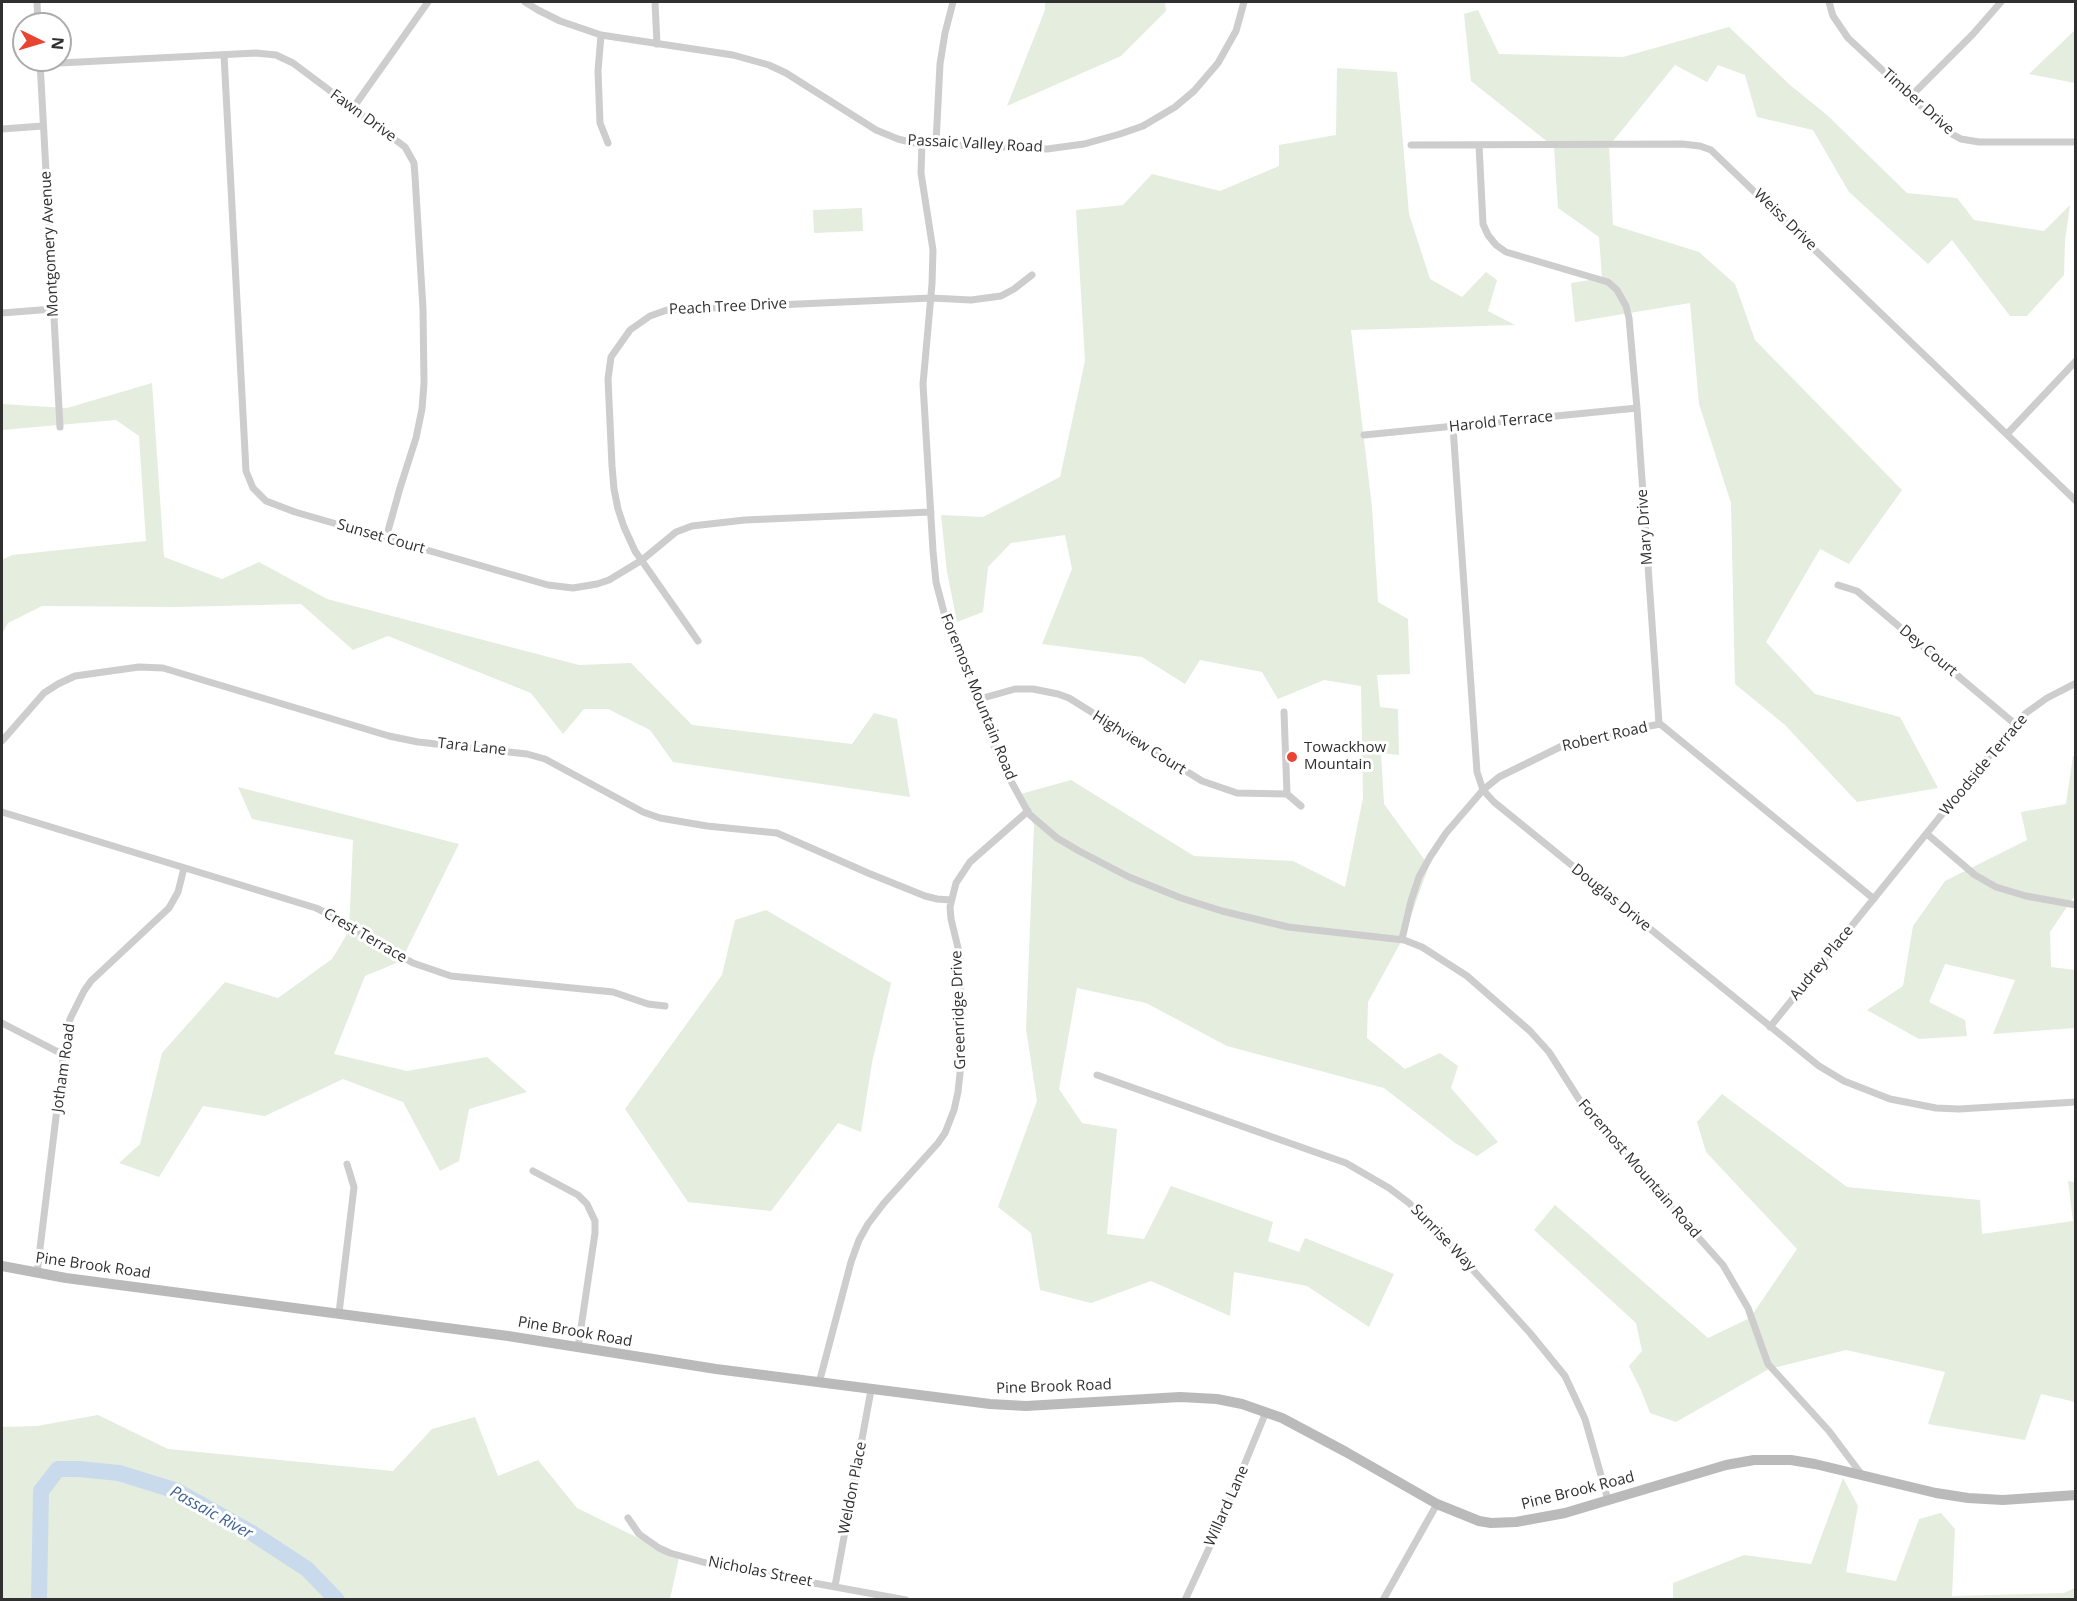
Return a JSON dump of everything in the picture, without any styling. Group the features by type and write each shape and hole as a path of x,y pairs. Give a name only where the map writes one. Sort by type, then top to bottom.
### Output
{"street":[{"path":"353,108 428,2"},
{"name":"Passaic Valley Road","path":"525,2 560,21 601,35 734,55 769,65 786,73 876,130 898,140 1047,149 1066,148 1120,134 1143,126 1175,107 1207,78 1228,47 1236,31 1244,2"},
{"path":"655,2 657,44"},
{"path":"936,143 940,64 945,33 954,2"},
{"name":"Timber Drive","path":"1829,2 1833,16 1848,38 1945,130 1967,141 2076,142"},
{"path":"1910,97 1973,34 2001,2"},
{"path":"601,35 598,71 600,123 608,143"},
{"name":"Fawn Drive","path":"72,61 263,53 282,57 405,147 414,163 423,309 424,383 416,438 386,538"},
{"name":"Sunset Court","path":"224,54 243,439 248,477 262,497 272,504 560,587 585,586 609,580 642,560 676,532 692,526 745,520 931,512"},
{"name":"Montgomery Avenue","path":"40,72 60,428"},
{"path":"2,129 43,126"},
{"name":"Foremost Mountain Road","path":"922,143 921,173 933,250 923,384 933,551 941,606 1000,761 1028,811 1043,827 1079,851 1129,877 1180,898 1288,927 1402,939 1422,947 1467,976 1530,1031 1549,1052 1589,1115 1723,1265 1748,1308 1768,1364 1829,1431 1863,1476"},
{"name":"Weiss Drive","path":"1410,145 1682,144 1712,150 2076,501"},
{"name":"Mary Drive","path":"1479,145 1483,224 1496,245 1506,252 1608,282 1621,295 1629,318 1660,724"},
{"name":"Peach Tree Drive","path":"698,641 642,560 624,527 614,489 608,379 611,357 630,330 650,316 667,310 931,298 971,300 1001,296 1014,290 1032,275"},
{"path":"2,313 53,309"},
{"path":"2007,434 2076,361"},
{"name":"Harold Terrace","path":"1365,435 1637,408"},
{"path":"1453,427 1477,772 1483,790"},
{"name":"Dey Court","path":"1838,585 1857,591 2015,724"},
{"name":"Tara Lane","path":"2,741 44,693 75,676 139,667 163,668 389,736 418,742 509,750 527,754 554,764 626,804 660,818 707,826 777,833 925,896 951,900"},
{"name":"Woodside Terrace","path":"1874,899 2015,724 2042,701 2076,683"},
{"name":"Highview Court","path":"976,700 1015,689 1033,689 1058,694 1069,698 1202,781 1237,793 1287,794"},
{"path":"1284,712 1287,794 1301,806"},
{"path":"1660,724 1874,899"},
{"name":"Robert Road","path":"1402,939 1411,901 1425,867 1446,833 1483,790 1498,777 1562,746 1660,724"},
{"name":"Douglas Drive","path":"1483,790 1494,802 1770,1027 1830,1073 1866,1091 1915,1105 1959,1109 2076,1102"},
{"name":"Greenridge Drive","path":"819,1383 859,1240 884,1203 938,1143 945,1133 954,1110 962,1055 960,956 951,919 951,900 956,883 970,862 1028,811"},
{"name":"Crest Terrace","path":"2,812 316,908 413,963 451,976 613,992 648,1004 665,1006"},
{"path":"1927,834 1975,875 1996,887 2026,896 2076,905"},
{"name":"Jotham Road","path":"37,1273 70,1019 91,981 169,908 177,892 184,868"},
{"name":"Audrey Place","path":"1770,1027 1874,899"},
{"path":"2,1023 64,1055"},
{"name":"Sunrise Way","path":"1097,1075 1346,1164 1389,1188 1409,1203 1530,1333 1565,1376 1585,1419 1608,1500"},
{"path":"339,1313 354,1187 347,1164"},
{"path":"532,1171 578,1195 587,1204 595,1221 578,1348"},
{"name":"Pine Brook Road","path":"2,1266 193,1295 507,1336 819,1383 995,1405 1026,1406 1198,1398 1242,1404 1266,1412 1346,1452 1437,1504 1479,1521 1504,1523 1541,1518 1726,1465 1754,1460 1791,1460 1815,1464 1936,1493 1968,1498 2003,1500 2076,1495"},
{"name":"Weldon Place","path":"835,1586 872,1390"},
{"name":"Willard Lane","path":"1185,1599 1217,1531 1266,1412"},
{"path":"1383,1599 1437,1504"},
{"name":"Nicholas Street","path":"628,1518 639,1534 670,1553 710,1564 906,1599"}],"green space":[{"path":"1045,2 1165,2 1166,11 1121,56 1007,106 1045,10"},
{"path":"1478,10 1499,54 1623,57 1729,27 1790,85 1827,115 1907,193 1957,198 1974,220 2044,231 2070,205 2065,241 2064,275 2027,316 2010,316 1952,240 1928,264 1849,192 1813,130 1757,117 1745,75 1718,65 1707,82 1675,65 1609,146 1613,225 1699,252 1735,284 1755,340 1902,490 1849,564 1820,549 1766,642 1815,694 1900,717 1938,788 1857,802 1785,725 1735,684 1731,503 1699,404 1690,303 1575,322 1571,283 1602,278 1599,237 1558,208 1554,147 1471,81 1464,14"},
{"path":"2075,30 2075,83 2029,74"},
{"path":"1337,68 1397,72 1409,214 1430,279 1462,297 1486,272 1497,280 1488,311 1515,325 1351,330 1372,507 1378,602 1408,619 1410,674 1377,675 1380,707 1398,709 1399,755 1381,753 1384,804 1429,866 1402,940 1368,1002 1367,1038 1405,1069 1440,1053 1458,1066 1451,1088 1498,1142 1477,1156 1455,1143 1384,1088 1227,1046 1146,1003 1077,988 1059,1089 1082,1123 1117,1129 1107,1234 1144,1239 1171,1186 1273,1222 1268,1241 1299,1252 1305,1238 1394,1274 1369,1327 1307,1286 1234,1272 1230,1316 1151,1281 1091,1303 1040,1290 1031,1233 998,1207 1037,1101 1026,1029 1034,825 1017,795 1071,780 1194,856 1293,861 1345,887 1363,798 1361,686 1324,680 1278,699 1262,672 1200,660 1185,684 1142,657 1042,644 1072,569 1065,535 1011,543 988,567 983,612 957,622 947,572 941,515 983,517 1060,477 1085,361 1076,210 1123,205 1152,174 1220,191 1279,166 1279,145 1336,135"},
{"path":"862,208 863,231 814,233 813,210"},
{"path":"152,383 164,557 222,579 259,562 327,599 579,665 631,663 692,725 852,744 874,713 897,719 910,797 673,762 650,730 608,709 584,709 563,734 531,693 388,636 353,650 301,604 176,607 42,606 8,623 2,634 2,560 12,555 146,541 139,436 116,420 2,430 2,404 67,408"},
{"path":"2073,756 2075,756 2075,895 2050,932 2051,967 2075,970 2075,1028 1993,1034 2015,980 1945,964 1929,1002 1965,1020 1967,1036 1919,1039 1867,1010 1903,986 1913,926 1945,881 2027,840 2021,812 2066,804"},
{"path":"238,787 459,844 401,961 365,976 334,1054 407,1071 487,1057 527,1092 469,1109 459,1161 440,1171 403,1102 343,1079 265,1116 203,1106 159,1177 119,1163 140,1144 162,1053 225,982 278,998 332,959 349,931 353,840 252,819"},
{"path":"766,910 891,983 872,1063 861,1132 838,1123 771,1211 688,1202 625,1109 722,975 735,920"},
{"path":"1722,1094 1847,1187 1980,1200 1982,1234 2073,1221 2068,1181 2075,1182 2075,1402 2041,1394 2025,1440 1928,1424 1945,1372 1846,1350 1769,1369 1676,1422 1650,1413 1629,1366 1642,1351 1636,1323 1534,1230 1555,1205 1708,1338 1750,1318 1797,1249 1706,1152 1697,1122"},
{"path":"98,1415 168,1449 393,1471 432,1429 475,1417 498,1476 538,1460 577,1508 679,1558 670,1599 2,1599 2,1427 37,1426"},
{"path":"1843,1478 1858,1506 1846,1572 1896,1581 1919,1519 1941,1513 1955,1529 1952,1596 2064,1593 2075,1588 2075,1599 1673,1599 1673,1583 1744,1555 1811,1564"}],"waterway":[{"name":"Passaic River","path":"39,1600 41,1491 58,1469 119,1473 177,1491 252,1533 307,1569 337,1600"}],"place":[{"name":"Towackhow Mountain","path":"1292,757"}]}
